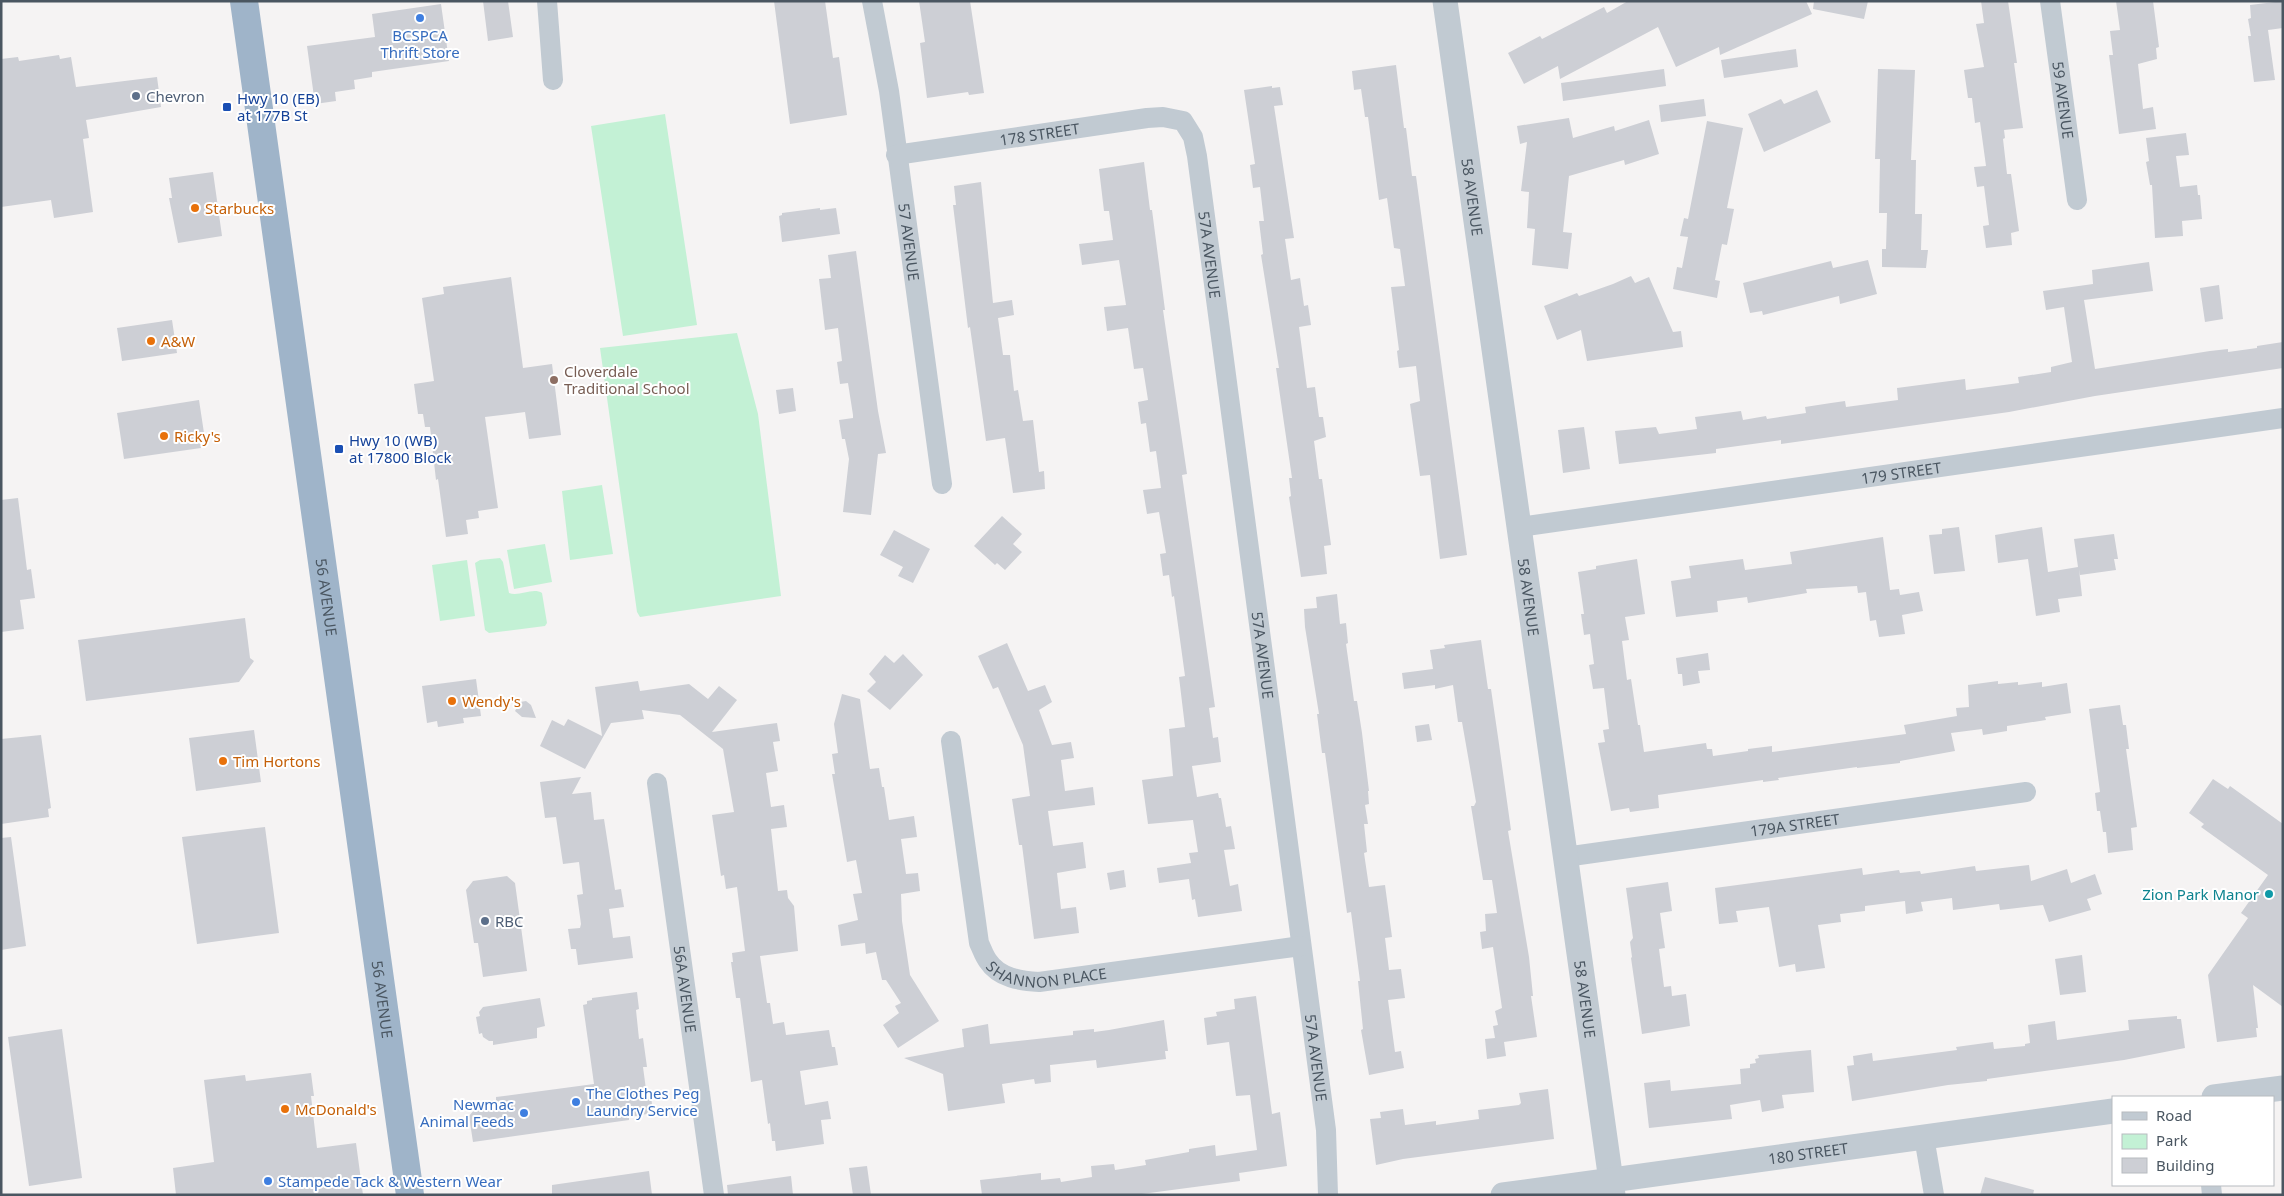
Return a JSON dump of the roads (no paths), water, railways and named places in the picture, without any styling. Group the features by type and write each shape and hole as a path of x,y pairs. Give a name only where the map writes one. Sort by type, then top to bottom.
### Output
{"highway":[{"name":"56 AVENUE","path":"244,1 410,1195"}],"street":[{"path":"546,1 553,80"},
{"name":"57 AVENUE","path":"872,1 889,91 896,155 942,484"},
{"name":"58 AVENUE","path":"1445,1 1612,1188"},
{"name":"59 AVENUE","path":"2050,1 2077,200"},
{"name":"178 STREET","path":"896,155 1147,118 1163,117 1183,121"},
{"name":"57A AVENUE","path":"1183,121 1193,136 1197,156 1300,946 1326,1130 1328,1195"},
{"name":"179 STREET","path":"1520,526 2283,418"},
{"name":"SHANNON PLACE","path":"951,741 979,943 988,962 1005,975 1022,981 1039,982 1300,946"},
{"name":"56A AVENUE","path":"657,783 714,1195"},
{"name":"179A STREET","path":"1565,857 2026,792"},
{"path":"2222,1096 2283,1088"},
{"name":"180 STREET","path":"1503,1195 1612,1188 1924,1137 2112,1111"},
{"path":"1924,1137 1934,1195"}],"place":[{"name":"BCSPCA Thrift Store","path":"420,18"},
{"name":"Chevron","path":"136,96"},
{"name":"Hwy 10 (EB) at 177B St","path":"227,107"},
{"name":"Starbucks","path":"195,208"},
{"name":"A&W","path":"151,341"},
{"name":"Cloverdale Traditional School","path":"554,380"},
{"name":"Ricky's","path":"164,436"},
{"name":"Hwy 10 (WB) at 17800 Block","path":"339,449"},
{"name":"Wendy's","path":"452,701"},
{"name":"Tim Hortons","path":"223,761"},
{"name":"Zion Park Manor","path":"2269,894"},
{"name":"RBC","path":"485,921"},
{"name":"The Clothes Peg Laundry Service","path":"576,1102"},
{"name":"McDonald's","path":"285,1109"},
{"name":"Newmac Animal Feeds","path":"524,1113"},
{"name":"Stampede Tack & Western Wear","path":"268,1181"}]}
